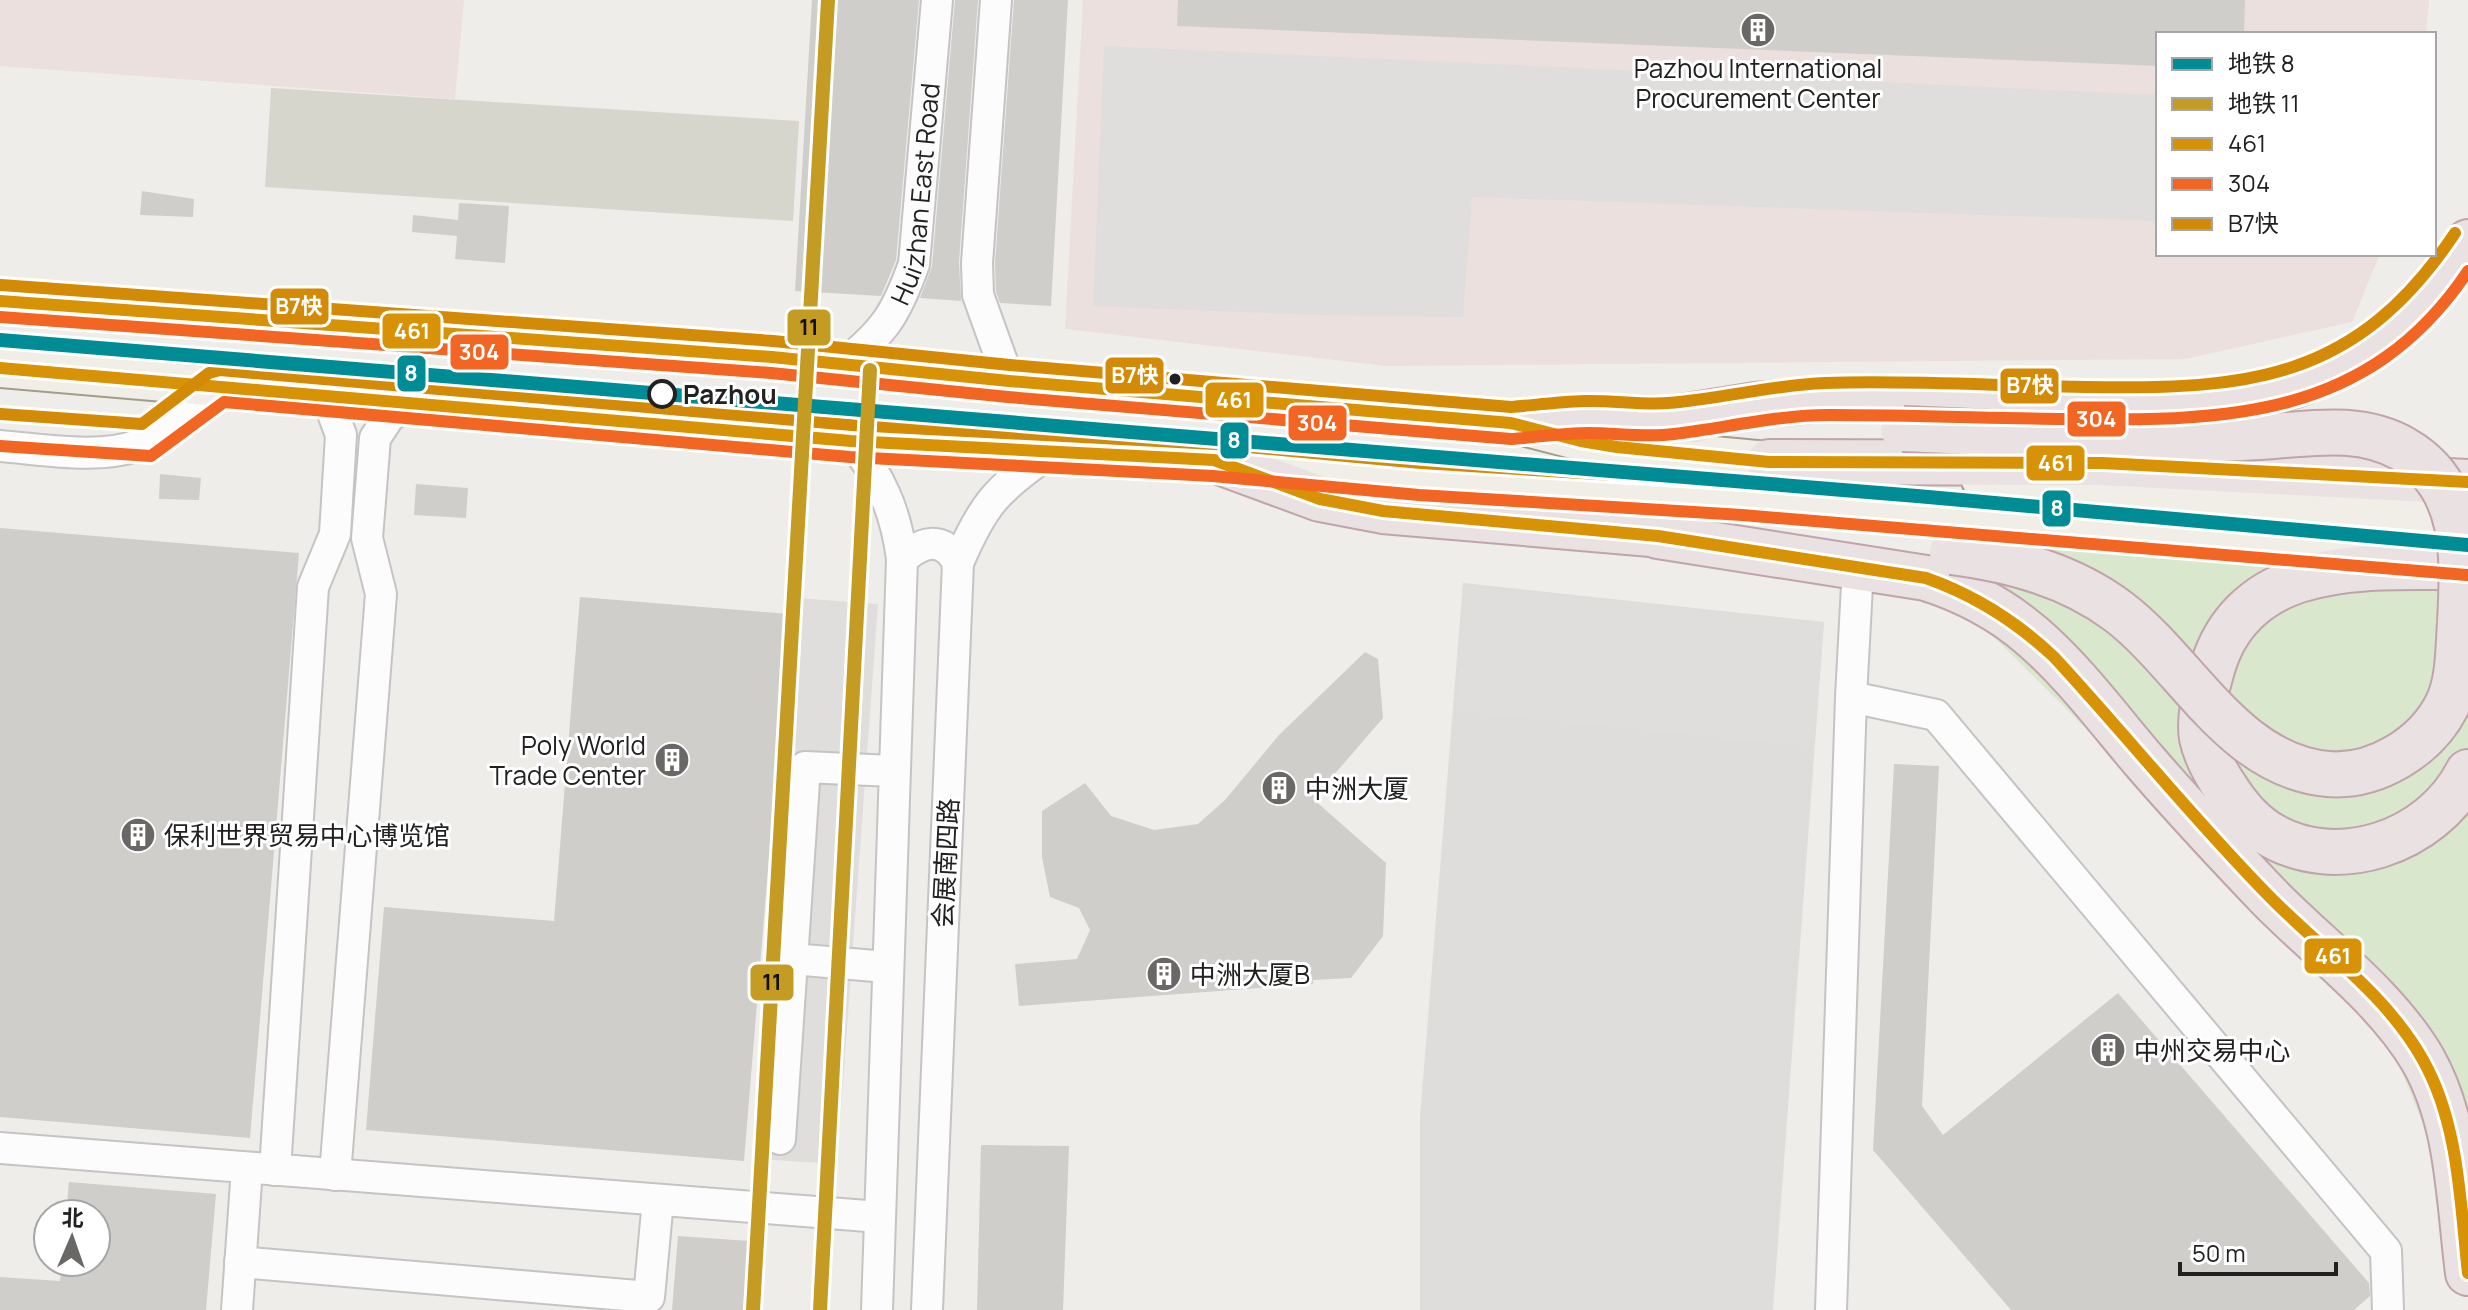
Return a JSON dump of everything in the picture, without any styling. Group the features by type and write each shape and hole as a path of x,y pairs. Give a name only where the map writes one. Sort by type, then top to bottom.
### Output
{"highway":[{"path":"1669,419 1756,405 1825,399 2146,404 2231,400 2259,395 2324,373 2379,343 2428,297 2468,242"},
{"path":"1214,460 1320,499 1424,516 1658,536 1797,541 1952,552 2030,567 2054,575 2102,600 2156,645 2236,730 2282,763 2328,774 2353,774 2378,765 2413,746 2440,717 2449,701 2458,662 2463,566 2458,520 2450,500 2422,462 2406,450 2365,434 2344,432 2240,438 2168,438 1584,417 1511,423"},
{"path":"1769,462 2102,463 2468,482"},
{"path":"1658,536 1858,567 1943,584 1980,602 2031,635 2271,898 2407,1036 2423,1061 2446,1118 2468,1273"},
{"path":"2468,567 2362,569 2299,580 2261,597 2240,615 2215,661 2204,699 2202,735 2212,767 2235,803 2264,831 2290,844 2325,852 2381,845 2419,828 2441,810 2468,772"}],"main road":[{"path":"0,301 844,364 1511,423 1617,447 2468,521"},
{"path":"0,368 851,441 1214,460 1420,479 1743,499 2468,559"}],"street":[{"name":"Huizhan East Road","path":"844,364 874,339 900,302 914,264 937,0"},
{"path":"996,0 977,263 978,295 1009,381"},
{"path":"0,446 126,449 147,440 219,386"},
{"path":"237,1310 240,1262 261,1169 313,587 335,534 341,435 331,408 320,395"},
{"path":"335,1175 381,594 367,538 375,438 389,417 407,404"},
{"path":"0,430 147,440"},
{"name":"会展南四路","path":"851,441 878,476 891,505 902,559 877,1310"},
{"name":"会展南四路","path":"927,1310 958,563 983,509 1002,488 1049,453"},
{"path":"902,559 916,547 934,544 952,551 958,563"},
{"path":"1831,1310 1858,567"},
{"path":"1851,697 1936,715 2386,1251 2388,1310"},
{"path":"780,1139 805,767 893,771"},
{"path":"792,959 887,967"},
{"path":"0,1148 880,1217"},
{"path":"240,1262 649,1297 658,1200"}],"shaded area":[{"path":"0,0 464,0 455,99 0,66"},
{"path":"1083,0 2429,0 2426,32 2156,32 2156,256 2379,256 2352,322 2185,359 1387,366 1065,329"},
{"path":"1104,46 2156,95 2156,221 1472,197 1463,317 1312,315 1093,306"},
{"path":"271,88 799,121 793,221 265,187"},
{"path":"1463,583 1824,622 1773,1310 1420,1310 1420,1117"},
{"path":"1464,586 1824,622 1814,747 1457,711"},
{"path":"797,598 878,604 837,1164 756,1159"}],"green space":[{"path":"2044,538 2468,582 2468,1144 2429,1139 2383,1025 1955,598"}],"building":[{"path":"812,0 919,0 896,260 881,296 795,291"},
{"path":"955,0 978,0 959,262 961,301 920,298 932,266"},
{"path":"1014,0 1068,0 1051,306 1000,303 996,292 995,263"},
{"name":"Pazhou International Procurement Center","path":"1178,0 2245,0 2244,32 2156,32 2156,66 1177,26"},
{"path":"142,191 194,199 193,217 140,215"},
{"path":"459,203 509,206 505,263 455,259 457,236 412,232 413,215 458,220"},
{"path":"160,474 201,478 199,500 159,499"},
{"path":"416,484 468,488 466,518 414,515"},
{"name":"保利世界贸易中心博览馆","path":"0,528 299,553 250,1138 0,1117"},
{"name":"Poly World Trade Center","path":"580,597 789,614 744,1161 366,1130 384,907 554,921"},
{"path":"1365,652 1378,659 1383,718 1313,799 1386,863 1383,936 1351,978 1313,980 1313,984 1019,1006 1015,964 1077,959 1090,930 1079,908 1050,897 1042,857 1042,811 1085,783 1111,816 1154,830 1198,824 1225,800 1279,735"},
{"name":"中州交易中心","path":"1894,764 1939,766 1922,1106 1943,1135 2118,993 2369,1283 2370,1296 2354,1310 2011,1310 1873,1150"},
{"path":"981,1145 1069,1146 1063,1310 977,1310"},
{"path":"69,1182 216,1194 206,1310 0,1310 0,1277 60,1281 60,1278 112,1278 112,1198 68,1198"},
{"path":"678,1236 749,1241 743,1310 672,1310"}],"metro line":[{"name":"11","path":"753,1310 828,0"},
{"name":"8","path":"0,340 1917,496 2468,545"},
{"name":"11","path":"820,1310 870,370"}],"transit line":[{"name":"B7快","path":"1,285 773,341 1010,365 1511,407 1584,401 1668,403 1825,383 2144,387 2199,385 2249,378 2295,366 2338,347 2379,320 2418,282 2455,233"},
{"name":"304","path":"0,317 771,373 1008,397 1511,439 1579,433 1663,435 1810,416 2124,419 2182,418 2237,412 2289,402 2339,384 2385,357 2429,320 2468,271"},
{"name":"461","path":"0,301 772,357 1009,381 1511,423 1617,447 1769,462 2102,463 2468,482"},
{"name":"461","path":"0,368 851,441 1214,460 1320,499 1383,511 1658,536 1926,578 1994,611 2054,657 2242,868 2391,1014 2423,1060 2444,1110 2460,1191 2468,1273"},
{"name":"B7快","path":"1,414 142,424 209,373 220,370 852,425 1215,444 1421,463 1744,483 2468,543"},
{"name":"304","path":"0,446 151,456 224,402 850,457 1213,476 1419,495 1742,515 2467,575"}],"place":[{"name":"Pazhou International Procurement Center","path":"1758,30"},
{"name":"Pazhou","path":"662,394"},
{"name":"Poly World Trade Center","path":"672,760"},
{"name":"中洲大厦","path":"1279,788"},
{"name":"保利世界贸易中心博览馆","path":"138,835"},
{"name":"中洲大厦B","path":"1164,974"},
{"name":"中州交易中心","path":"2108,1050"}]}
